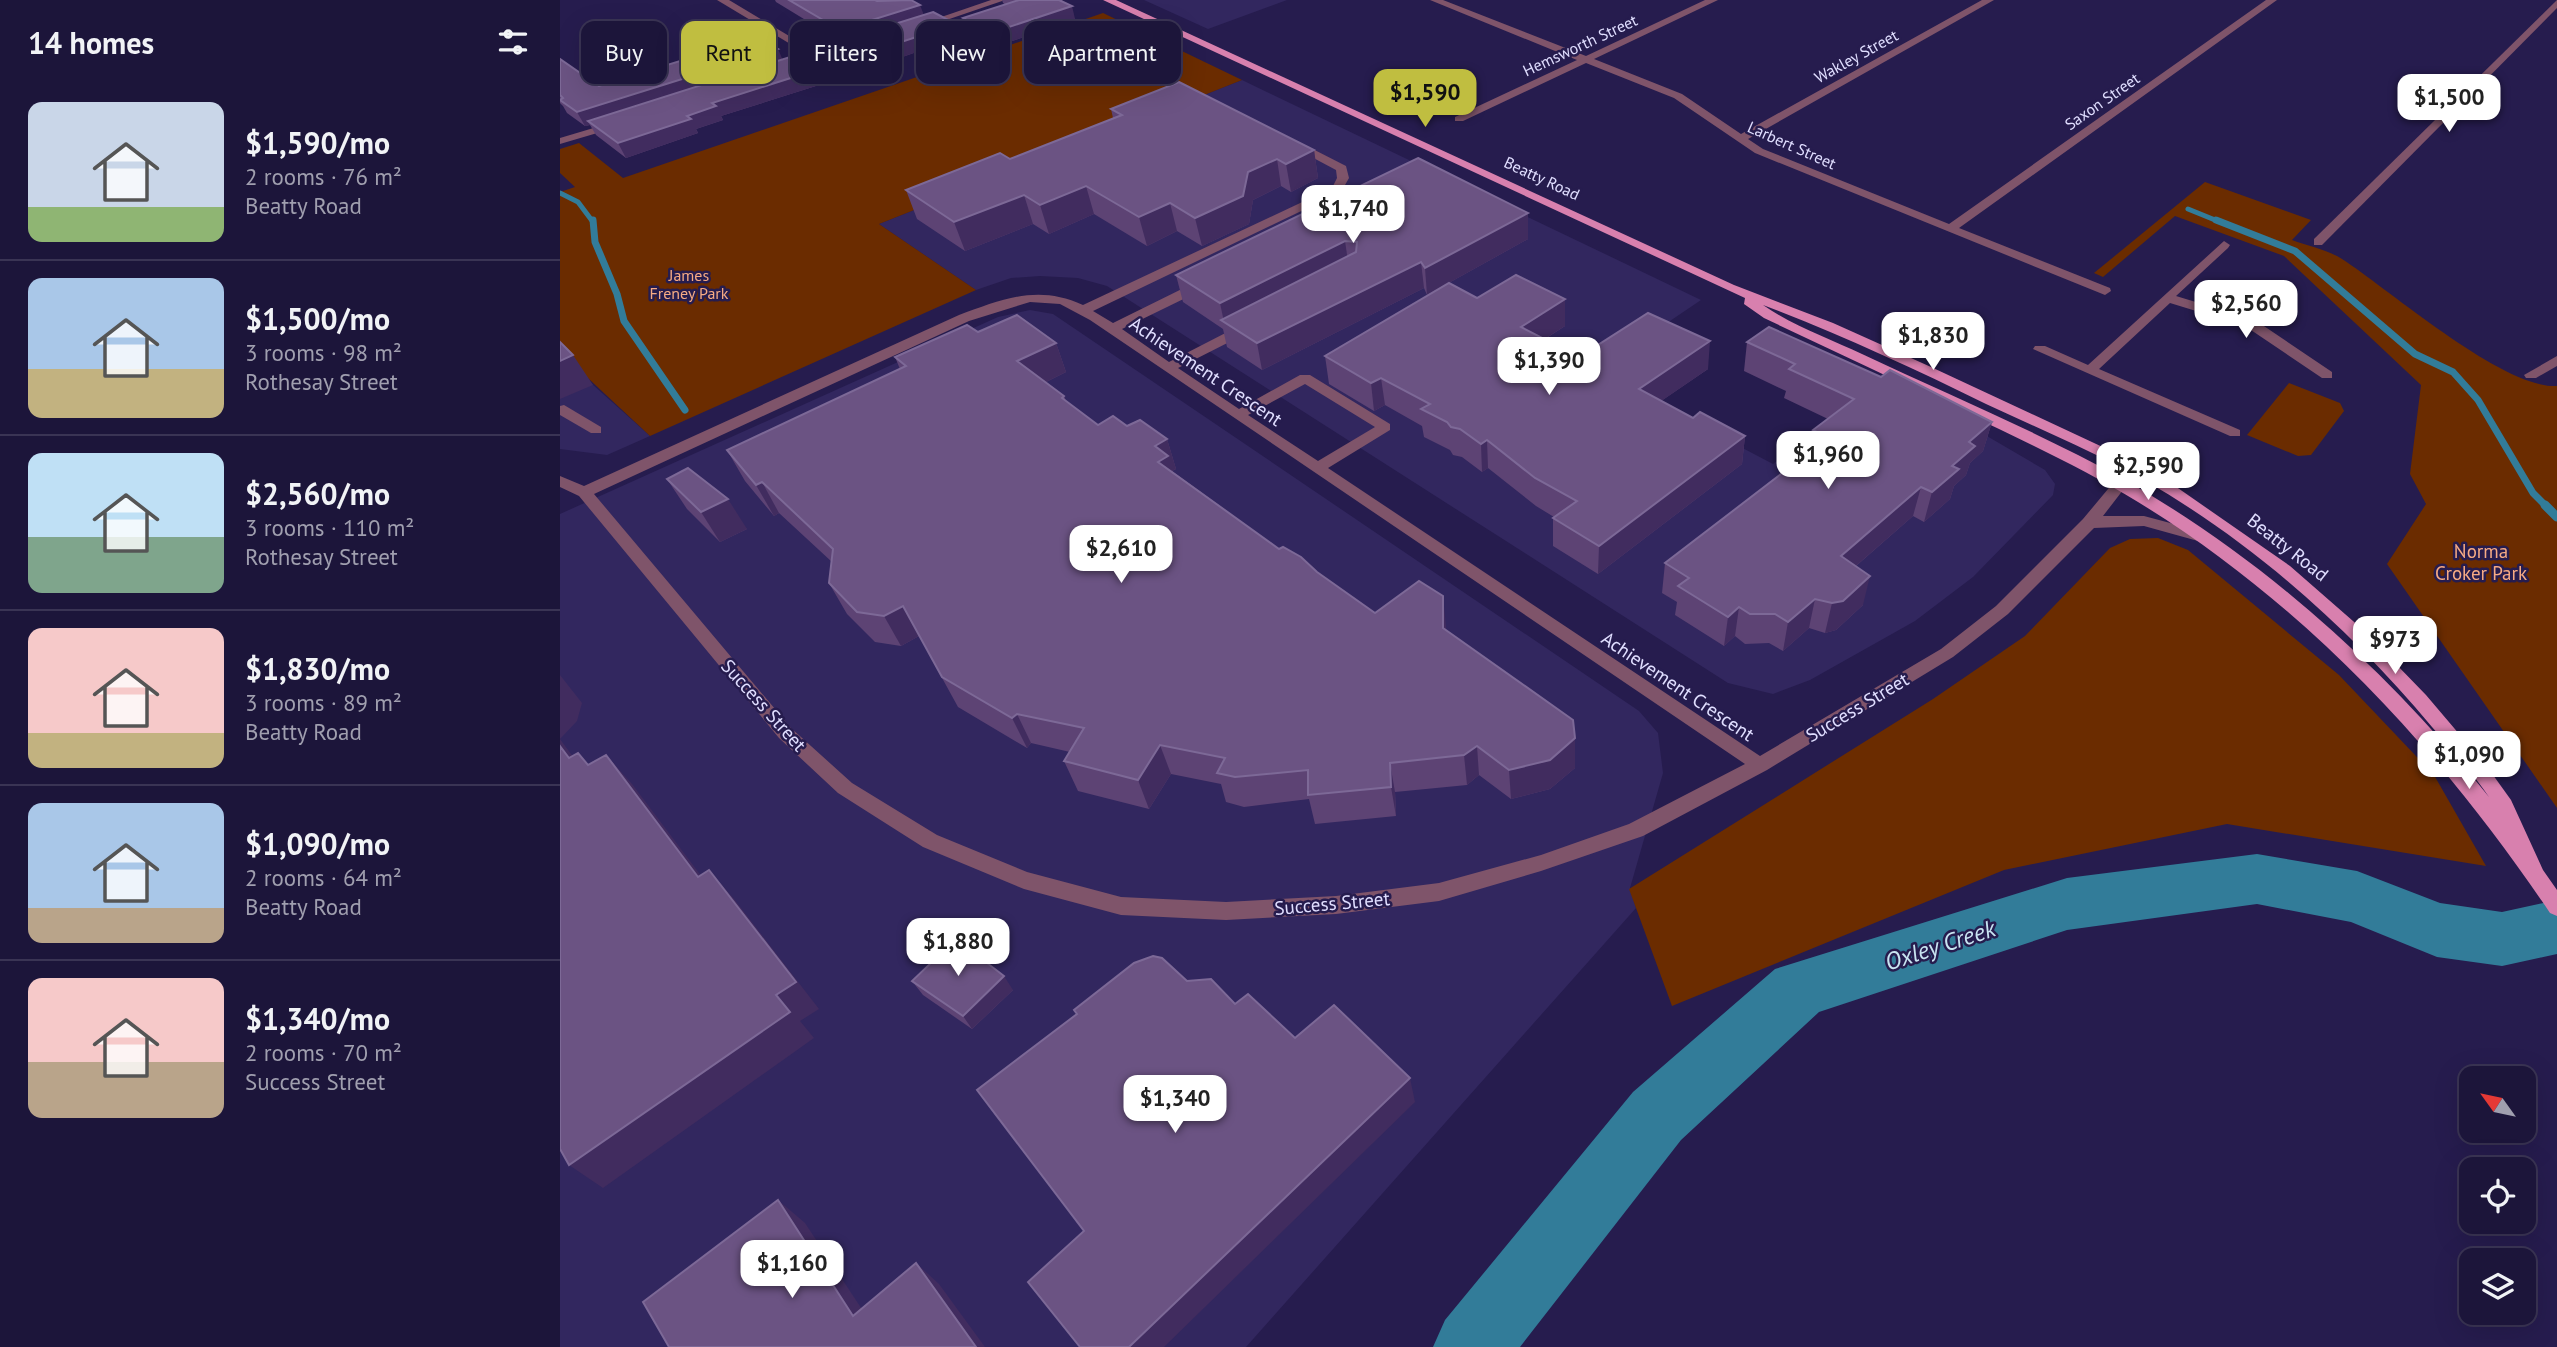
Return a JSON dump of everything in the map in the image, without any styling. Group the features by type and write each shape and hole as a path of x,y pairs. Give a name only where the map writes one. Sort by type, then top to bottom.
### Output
{"main road":[{"name":"Beatty Road","path":"1108,0 1729,288 1769,315 2127,476 2170,488 2264,554 2349,627 2424,702 2500,798 2533,869 2557,908"},
{"name":"Beatty Road","path":"2127,476 2326,637 2410,717 2533,869"}],"street":[{"path":"722,0 790,40"},
{"path":"910,29 1000,0"},
{"name":"Larbert Street","path":"1435,0 1678,96 1759,151 2105,291"},
{"name":"Hemsworth Street","path":"1460,118 1713,0"},
{"name":"Wakley Street","path":"1739,139 1989,0"},
{"name":"Saxon Street","path":"1951,228 2272,0"},
{"path":"2318,242 2557,4"},
{"path":"560,141 634,119"},
{"path":"1082,311 1337,190 1343,178 1342,168 1281,136"},
{"path":"2090,370 2224,245"},
{"path":"1110,330 1208,282"},
{"name":"Achievement Crescent","path":"584,492 1001,304 1028,298 1055,298 1082,311 1760,765"},
{"path":"2168,298 2250,323 2327,375"},
{"path":"1168,368 1261,321"},
{"path":"2040,349 2235,433"},
{"path":"2531,375 2557,360"},
{"path":"1238,415 1305,378 1385,428 1318,468"},
{"path":"560,411 564,409 596,430"},
{"name":"Success Street","path":"560,481 584,492 785,733 845,788 930,841 1024,880 1121,906 1226,911 1336,905 1439,892 1541,863 1636,830 1760,765 1947,653 2002,610 2088,523 2127,476"},
{"path":"2088,523 2124,518 2159,521 2202,538"}],"shaded area":[{"path":"1144,0 1287,0 1208,29"},
{"path":"1242,80 1701,300 1596,371 1773,464 1884,376 2045,470 2055,484 2053,495 1973,577 1915,621 1810,680 1773,694 1728,683 1107,286 1078,278 1040,276 1011,278 976,290 879,224"},
{"path":"1030,310 1053,314 1639,711 1658,733 1663,773 1630,888 1636,908 1246,1347 560,1347 560,514 998,317"},
{"path":"560,352 650,436 607,455 560,449"}],"green space":[{"name":"James Freney Park","path":"1103,13 1120,21 1080,21"},
{"name":"James Freney Park","path":"1024,40 1024,84 1181,84 1181,51 1242,80 879,224 976,290 650,436 560,352 560,192 575,187 560,173 560,149 579,143 623,178 916,77 916,84 1010,84 1010,45"},
{"name":"Norma Croker Park","path":"2205,182 2311,220 2292,240 2342,259 2447,335 2507,372 2534,383 2557,386 2557,808 2387,564 2426,504 2410,474 2421,385 2284,256 2175,216 2103,277 2094,273"},
{"path":"2289,383 2340,403 2344,411 2311,455 2298,456 2247,435"},
{"path":"2158,538 2188,550 2339,675 2434,775 2486,866 2227,824 2004,870 1672,1006 1629,889 1933,699 2025,636 2110,548 2130,539"}],"building":[{"path":"789,0 911,0 920,5 869,21 825,21"},
{"path":"1019,0 1059,0 1072,6 1010,27 1010,21 969,21 963,18"},
{"path":"933,12 950,21 916,21 916,37 902,42 902,22"},
{"path":"790,57 790,78 776,83 776,61"},
{"path":"560,59 581,74 581,84 666,84 577,112 560,100 563,98 560,95"},
{"path":"681,61 681,79 667,84 667,65"},
{"path":"1181,83 1314,150 1286,164 1277,159 1248,172 1243,196 1195,218 1170,203 1139,217 1086,186 1040,205 1024,195 954,222 906,190 1000,153 1010,159 1122,115 1111,109"},
{"path":"705,84 772,84 712,103 716,106 687,116 691,119 618,143 588,121"},
{"path":"1418,158 1528,213 1425,268 1421,262 1257,343 1221,320 1356,252 1357,242 1345,241 1220,303 1176,275"},
{"path":"1516,275 1565,299 1521,327 1579,357 1648,313 1710,341 1639,389 1693,418 1700,412 1745,436 1599,546 1553,518 1577,501 1535,478 1487,440 1481,444 1460,429 1451,427 1447,422 1421,409 1430,404 1381,378 1371,383 1325,356 1449,283 1477,298"},
{"path":"1017,315 1056,343 1017,361 1064,396 1062,398 1098,425 1113,416 1127,426 1140,420 1167,439 1155,446 1168,456 1158,462 1279,549 1283,547 1301,557 1317,572 1375,613 1419,581 1443,596 1443,628 1573,720 1575,738 1550,760 1509,770 1477,746 1464,755 1390,763 1391,787 1308,795 1308,770 1235,777 1217,773 1225,758 1160,745 1138,780 1064,761 1084,728 1017,714 1012,718 942,677 903,606 884,616 857,612 829,583 833,549 762,482 756,485 727,450 906,366 895,357 967,325 978,332"},
{"path":"1769,327 1881,377 1890,370 1992,422 1969,442 1975,446 1952,466 1959,469 1932,492 1921,487 1841,556 1870,576 1843,601 1832,603 1815,599 1788,622 1775,614 1750,614 1739,607 1728,617 1678,586 1689,578 1665,563 1828,438 1813,430 1854,399 1789,369 1795,364 1747,342"},
{"path":"560,342 573,355 560,361"},
{"path":"688,468 728,499 701,512 667,479"},
{"path":"560,746 569,758 578,753 588,765 606,755 698,877 709,870 796,982 776,995 790,1012 569,1165 560,1149"},
{"path":"956,939 1004,976 963,1016 912,981"},
{"path":"1153,956 1162,958 1187,981 1211,979 1235,1004 1248,994 1295,1038 1334,1005 1410,1078 1129,1347 1080,1347 1028,1282 1084,1231 977,1090 1077,1014 1074,1010 1134,963"},
{"path":"778,1200 853,1316 916,1263 976,1347 669,1347 643,1302"}],"waterway":[{"path":"560,193 578,202 593,222"},
{"path":"2188,209 2220,222"},
{"path":"593,220 595,242 617,294 624,321 685,410"},
{"path":"2216,220 2295,251 2415,354 2453,372 2478,400 2533,493 2557,517"},
{"name":"Oxley Creek","path":"1472,1347 1657,1116 1798,990 2067,904 2257,879 2357,897 2437,930 2502,939 2557,927"}]}
